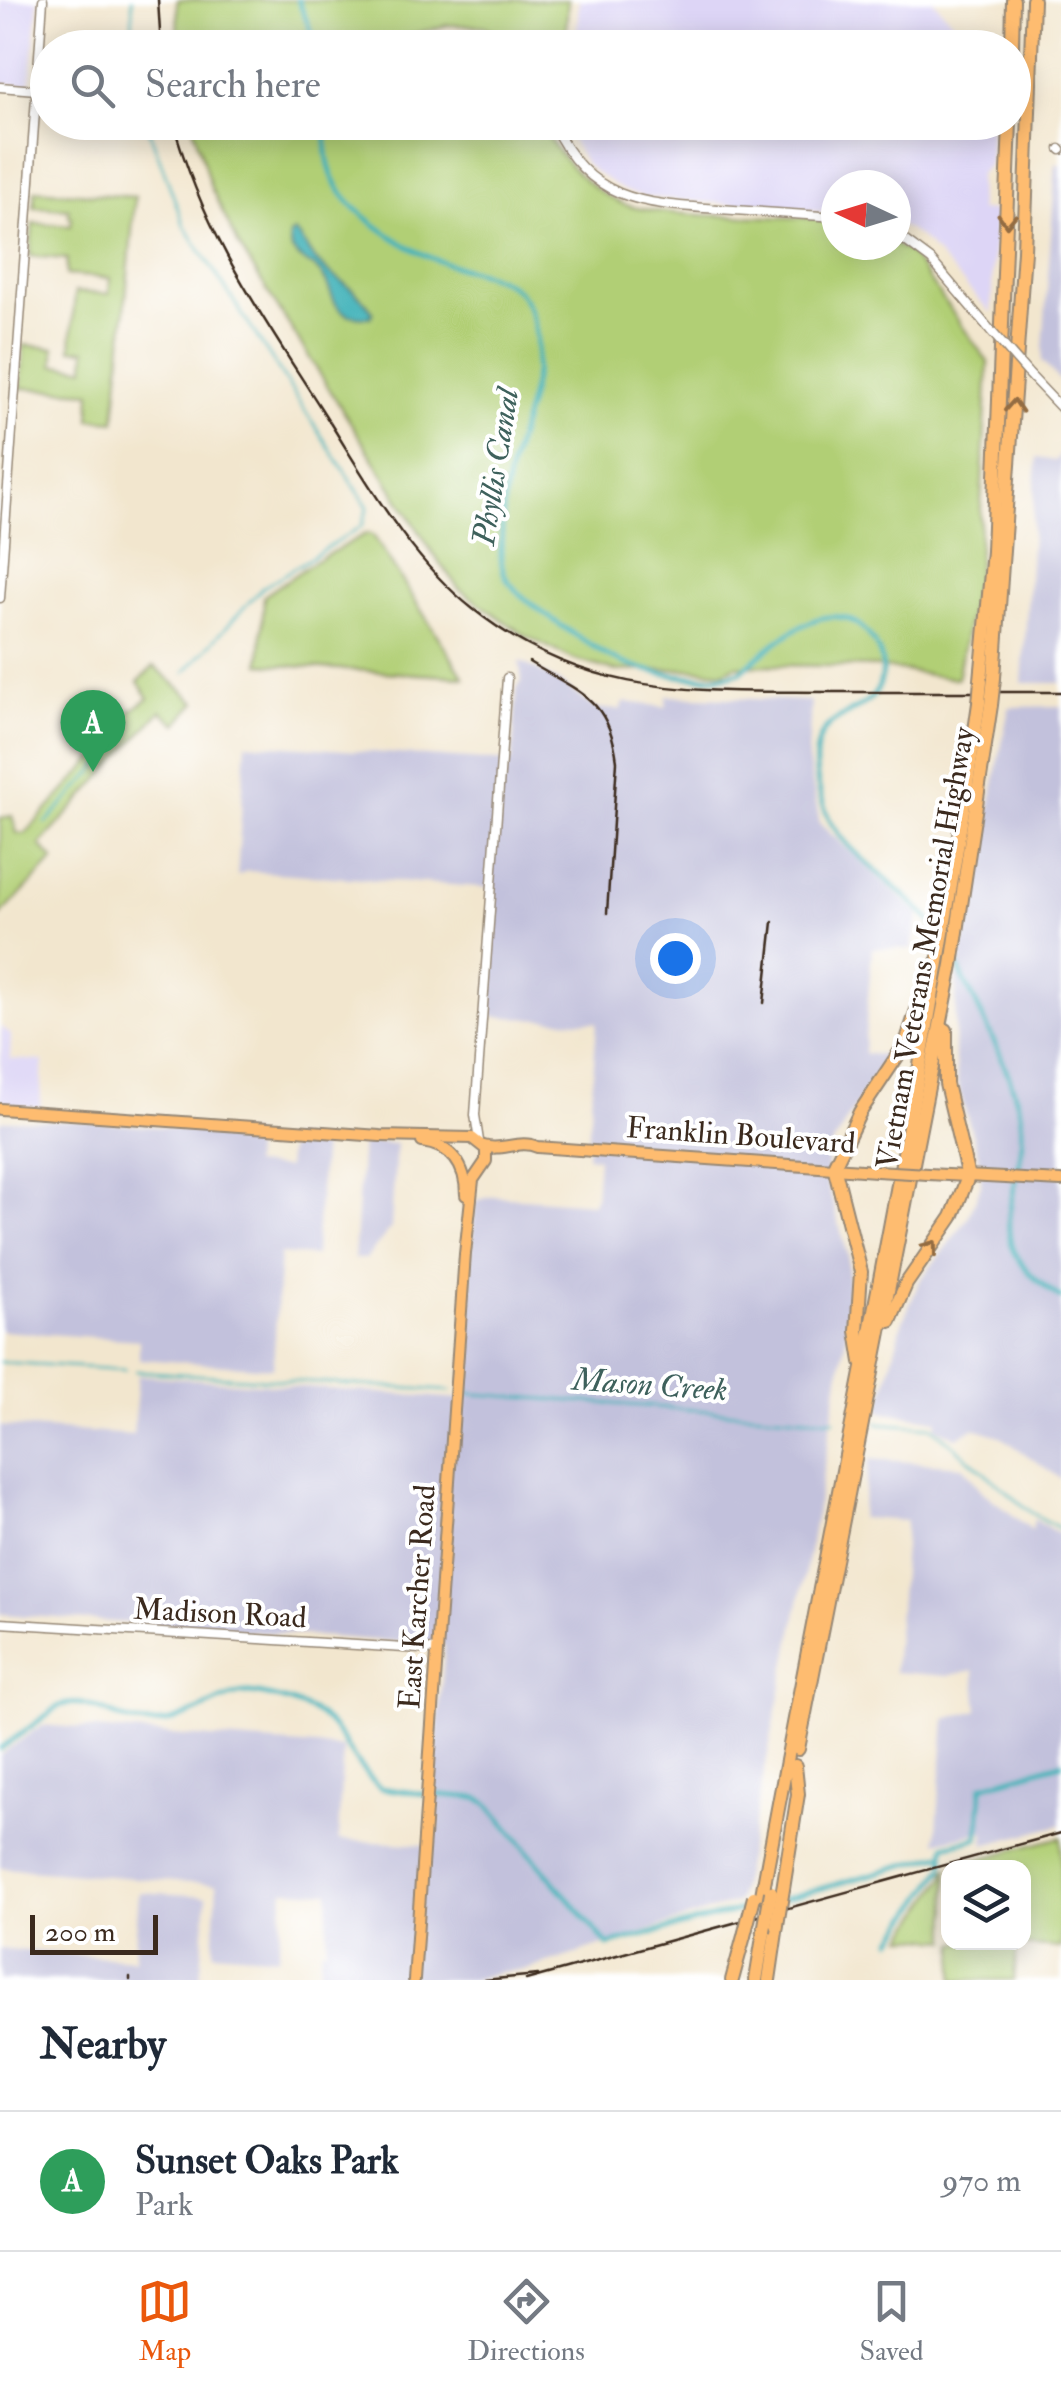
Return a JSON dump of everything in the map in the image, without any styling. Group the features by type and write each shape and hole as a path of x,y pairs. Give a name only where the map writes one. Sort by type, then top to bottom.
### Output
{"highway":[{"path":"1012,30 1013,0"},
{"name":"Vietnam Veterans Memorial Highway","path":"1031,74 1034,0"},
{"name":"Vietnam Veterans Memorial Highway","path":"988,679 1009,140"},
{"name":"Vietnam Veterans Memorial Highway","path":"767,1893 770,1852 863,1373 985,704 1023,270 1028,140"},
{"name":"Vietnam Veterans Memorial Highway","path":"767,1893 862,1435 952,966 943,943 942,922 985,704"},
{"path":"863,1373 857,1332 861,1272 834,1166 860,1112 906,1043 929,972 943,943"},
{"path":"862,1435 891,1316 913,1274 952,1217 968,1177 946,1084 952,966"},
{"path":"747,1980 767,1893"},
{"path":"756,1980 767,1893"},
{"path":"732,1980 760,1931"},
{"path":"760,1931 770,1980"}],"main road":[{"name":"Franklin Boulevard","path":"0,1112 474,1141 492,1149 531,1144 1061,1181"},
{"name":"Franklin Boulevard","path":"387,1136 440,1146 458,1162"},
{"path":"474,1141 487,1152 468,1219 466,1186 457,1149 474,1141"},
{"name":"Franklin Boulevard","path":"481,1166 501,1154 537,1146"},
{"path":"458,1162 470,1171 481,1166"},
{"name":"East Karcher Road","path":"414,1980 468,1219"}],"street":[{"path":"41,30 44,0"},
{"path":"0,88 30,90"},
{"path":"0,598 32,140"},
{"path":"563,140 582,169 623,197 655,205 821,216"},
{"path":"911,245 932,260 1061,408"},
{"path":"474,1141 507,678"},
{"name":"Madison Road","path":"0,1623 438,1650"}],"shaded area":[{"path":"0,0 38,0 35,30 30,30 30,81 27,85 0,83"},
{"path":"579,0 933,0 960,30 577,30"},
{"path":"571,140 990,140 989,164 978,175 979,210 995,211 991,313 911,232 911,170 821,170 821,212 646,197 623,190 594,171"},
{"path":"1056,164 1061,164 1061,382 1042,361"},
{"path":"1061,454 1061,683 1022,683 1037,458 1055,461"},
{"path":"519,661 560,682 594,708 620,710 625,702 666,707 667,696 811,701 808,759 820,824 919,914 912,949 872,948 864,1053 885,1056 828,1152 826,1180 848,1255 848,1324 811,1543 738,1902 526,1970 471,1980 319,1980 321,1948 326,1948 329,1892 284,1890 278,1957 213,1952 217,1884 0,1868 0,1755 42,1725 343,1748 338,1840 428,1845 445,1645 0,1614 0,1426 133,1435 138,1375 462,1399 475,1201 494,1196 591,1203 595,1199 598,1158 587,1156 597,1022 487,1016 495,888 247,871 237,876 246,743 512,762 517,689 522,681"},
{"path":"1061,706 1061,1479 1000,1436 973,1428 958,1438 936,1427 937,1420 879,1411 902,1323 920,1281 968,1218 981,1185 981,1164 958,1086 954,1052 957,978 1009,707"},
{"path":"1,1026 11,1035 10,1059 43,1061 40,1107 0,1104"},
{"path":"0,1122 254,1134 252,1165 286,1168 289,1138 323,1141 315,1256 280,1254 273,1368 139,1359 139,1340 0,1331"},
{"path":"362,1141 396,1144 391,1228 366,1259 354,1259"},
{"path":"870,1459 962,1466 983,1492 1032,1530 1034,1519 1061,1535 1061,1825 984,1845 985,1831 936,1842 945,1719 978,1710 974,1670 947,1676 894,1672 906,1521 860,1518"},
{"path":"139,1892 207,1896 200,1980 0,1980 0,1949 134,1959"}],"green space":[{"path":"177,0 568,0 566,30 492,30 448,25 429,30 178,30"},
{"path":"197,140 551,140 580,176 623,204 680,214 821,219 821,260 911,260 911,255 988,362 978,568 957,679 878,667 770,665 735,666 724,672 616,671 575,660 524,635 459,589 434,555 239,246 211,188"},
{"path":"35,190 135,197 115,421 90,419 91,392 21,388 24,345 54,348 54,365 85,368 86,350 71,349 75,292 109,294 110,278 66,275 67,259 30,256 33,223 71,226 72,217 69,209 34,207"},
{"path":"368,533 373,535 464,677 260,664 264,596 312,563"},
{"path":"154,666 196,702 177,724 161,711 40,845 54,860 0,916 0,818 12,816 17,833 25,834 121,729 125,715 149,698 138,682"},
{"path":"1061,1837 1061,1948 1031,1946 1031,1860 976,1860"},
{"path":"941,1883 941,1940 904,1937"},
{"path":"956,1950 1017,1950 1014,1980 954,1980"}],"water":[{"path":"294,232 319,264 366,303 373,312 371,317 349,315 338,307 322,275 292,250 290,235"}],"waterway":[{"path":"132,0 133,30"},
{"name":"Phyllis Canal","path":"298,0 310,30"},
{"path":"153,140 184,225 368,507 362,526 262,588 185,672"},
{"name":"Phyllis Canal","path":"326,140 332,175 340,190 366,218 418,252 511,285 525,300 534,321 536,365 504,503 503,570 518,591 539,610 613,658 648,670 688,677 740,672 787,635 823,618 841,617 858,625 874,642 882,669 879,686 866,702 831,724 819,741 816,766 822,801 848,845 921,912 950,951"},
{"path":"46,823 125,738"},
{"name":"Phyllis Canal","path":"955,961 1002,1061 1021,1118 1009,1235 1016,1255 1033,1276 1061,1298"},
{"name":"Mason Creek","path":"0,1362 125,1370"},
{"name":"Mason Creek","path":"136,1371 450,1391"},
{"name":"Mason Creek","path":"462,1393 835,1420"},
{"name":"Mason Creek","path":"877,1423 932,1427 1032,1513 1061,1529"},
{"path":"0,1749 59,1706 82,1704 148,1724 182,1717 235,1695 253,1693 297,1704 328,1722 380,1788 424,1794"},
{"path":"944,1860 945,1846 978,1838 982,1786 1061,1763"},
{"path":"431,1794 478,1798 487,1803 608,1945 768,1903"},
{"path":"783,1899 944,1854"},
{"path":"893,1940 941,1872"}],"railway":[{"path":"158,0 160,30"},
{"path":"179,140 201,201 236,272 372,490 408,542 450,589 515,638 599,674 685,689 1061,692"},
{"path":"529,662 599,709 613,740 617,761 607,913"},
{"path":"764,1003 773,922"},
{"path":"526,1980 1061,1833"},
{"path":"484,1980 538,1975"}],"place":[{"name":"Sunset Oaks Park","path":"93,772"}]}
